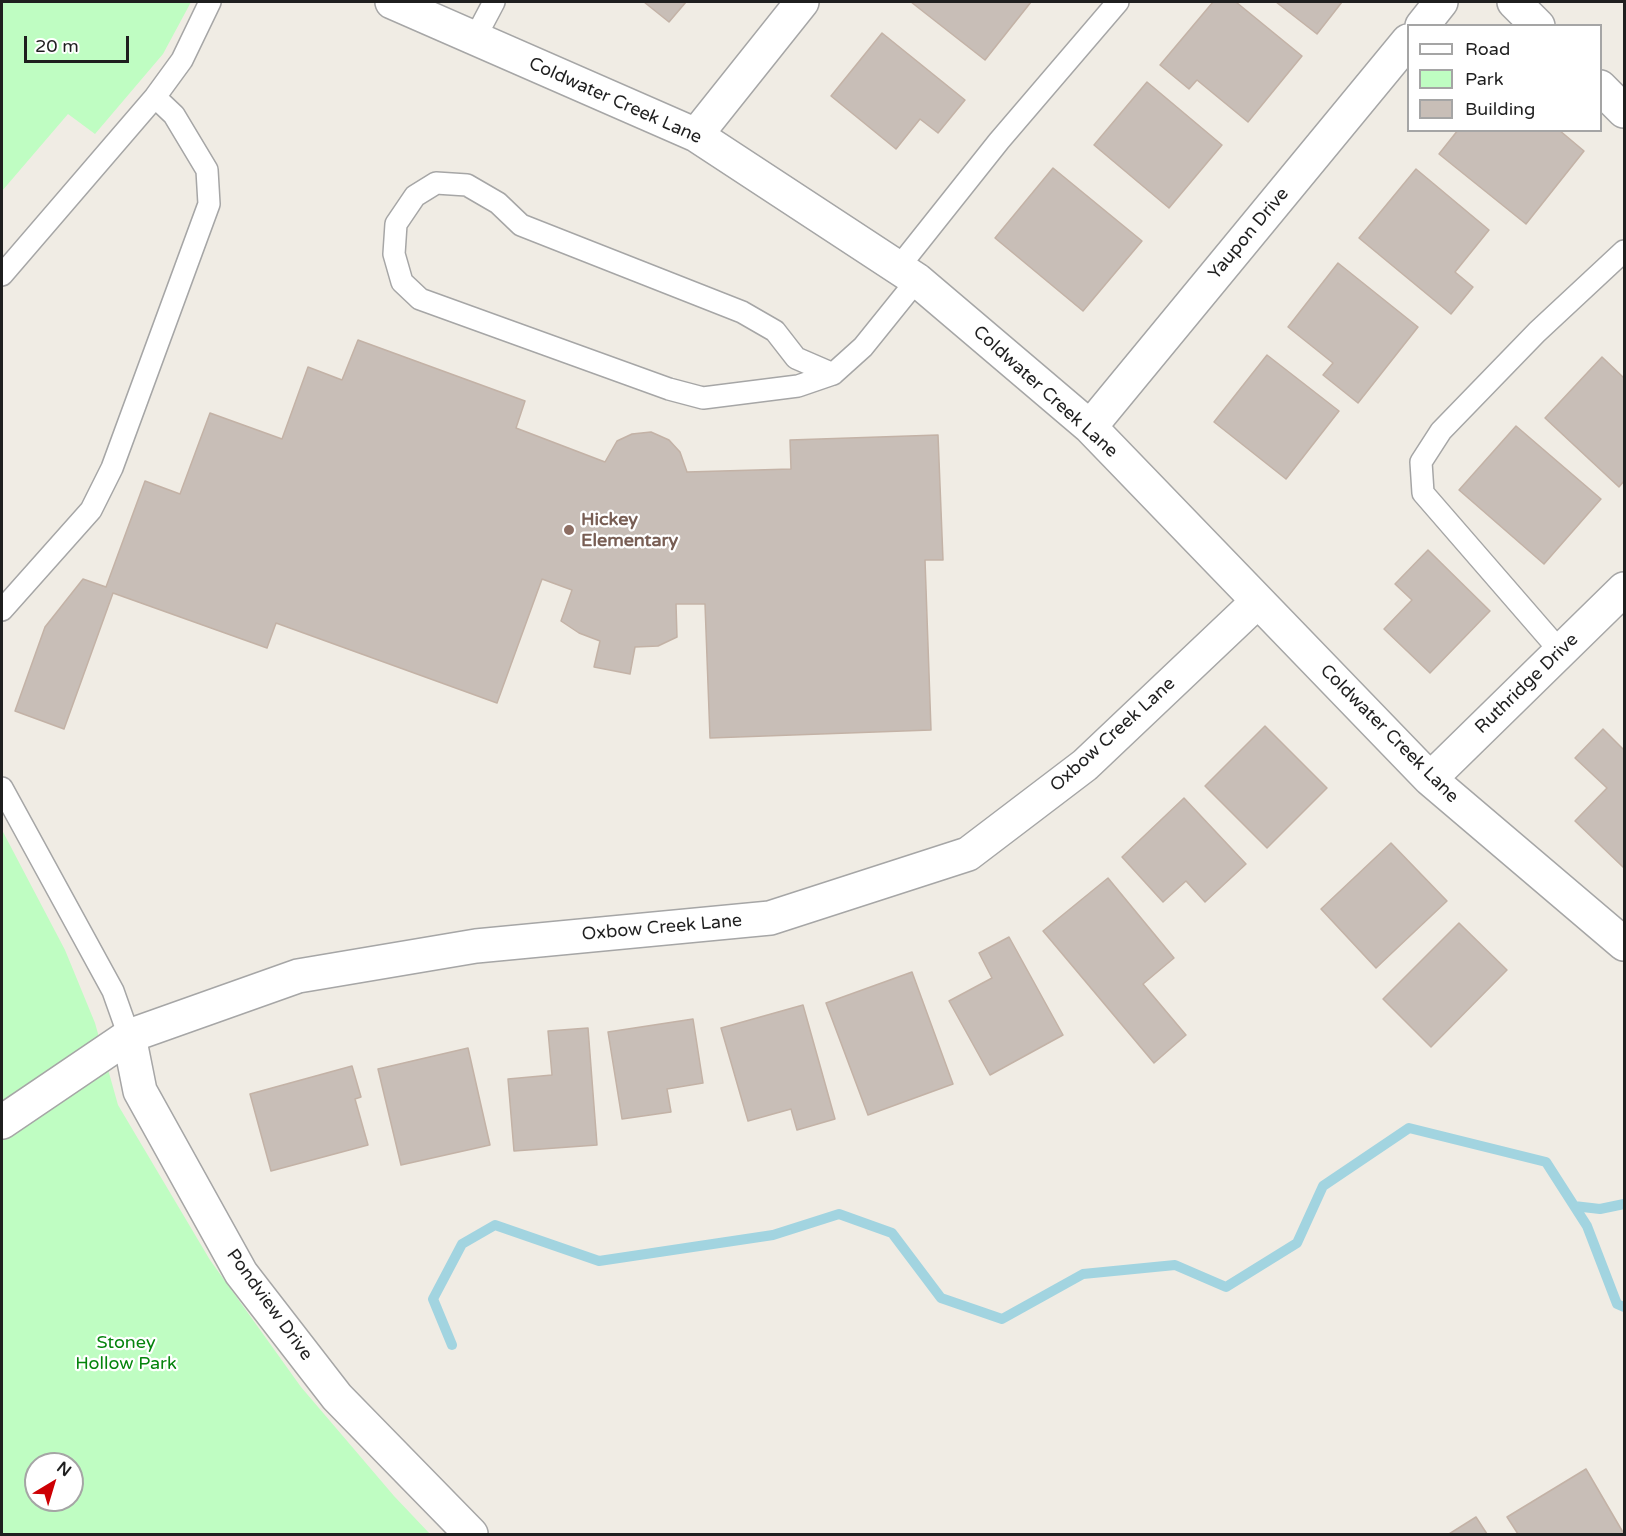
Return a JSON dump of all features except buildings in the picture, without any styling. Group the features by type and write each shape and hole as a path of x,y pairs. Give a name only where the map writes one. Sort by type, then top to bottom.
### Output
{"street":[{"name":"Coldwater Creek Lane","path":"392,2 696,135 908,274 1090,427 1430,779 1624,944"},
{"path":"696,135 802,2"},
{"path":"1424,24 1442,2"},
{"path":"1514,2 1536,24"},
{"name":"Yaupon Drive","path":"1090,427 1407,42"},
{"path":"1602,89 1624,111"},
{"name":"Ruthridge Drive","path":"1430,779 1624,590"},
{"name":"Oxbow Creek Lane","path":"2,1122 129,1036 298,976 476,946 770,918 968,854 1085,765 1257,602"},
{"name":"Pondview Drive","path":"129,1036 140,1091 241,1273 337,1397 471,1534"}],"lane":[{"path":"2,276 155,97 182,60 210,2"},
{"path":"475,38 495,2"},
{"path":"833,374 796,358 775,331 742,312 520,225 498,203 467,184 436,183 415,196 396,224 394,254 402,282 420,299 669,389 704,398 798,386 833,374 863,347 908,274 999,141 1118,2"},
{"path":"2,610 91,510 112,468 209,204 207,170 174,116 155,97"},
{"path":"1561,652 1423,494 1421,462 1441,431 1537,332 1624,251"},
{"path":"2,788 113,991 129,1036"}],"green space":[{"path":"2,2 191,2 163,54 95,134 68,114 2,191"},
{"name":"Stoney Hollow Park","path":"2,830 65,950 95,1023 118,1105 210,1260 301,1387 394,1496 430,1534 2,1534"}],"waterway":[{"path":"452,1345 433,1299 462,1244 495,1225 599,1261 773,1235 839,1214 892,1233 941,1298 1002,1319 1083,1274 1175,1265 1226,1287 1297,1243 1323,1186 1409,1128 1546,1162 1587,1226 1617,1304 1624,1307"},
{"path":"1574,1206 1600,1209 1624,1204"}],"place":[{"name":"Hickey Elementary","path":"569,530"}]}
